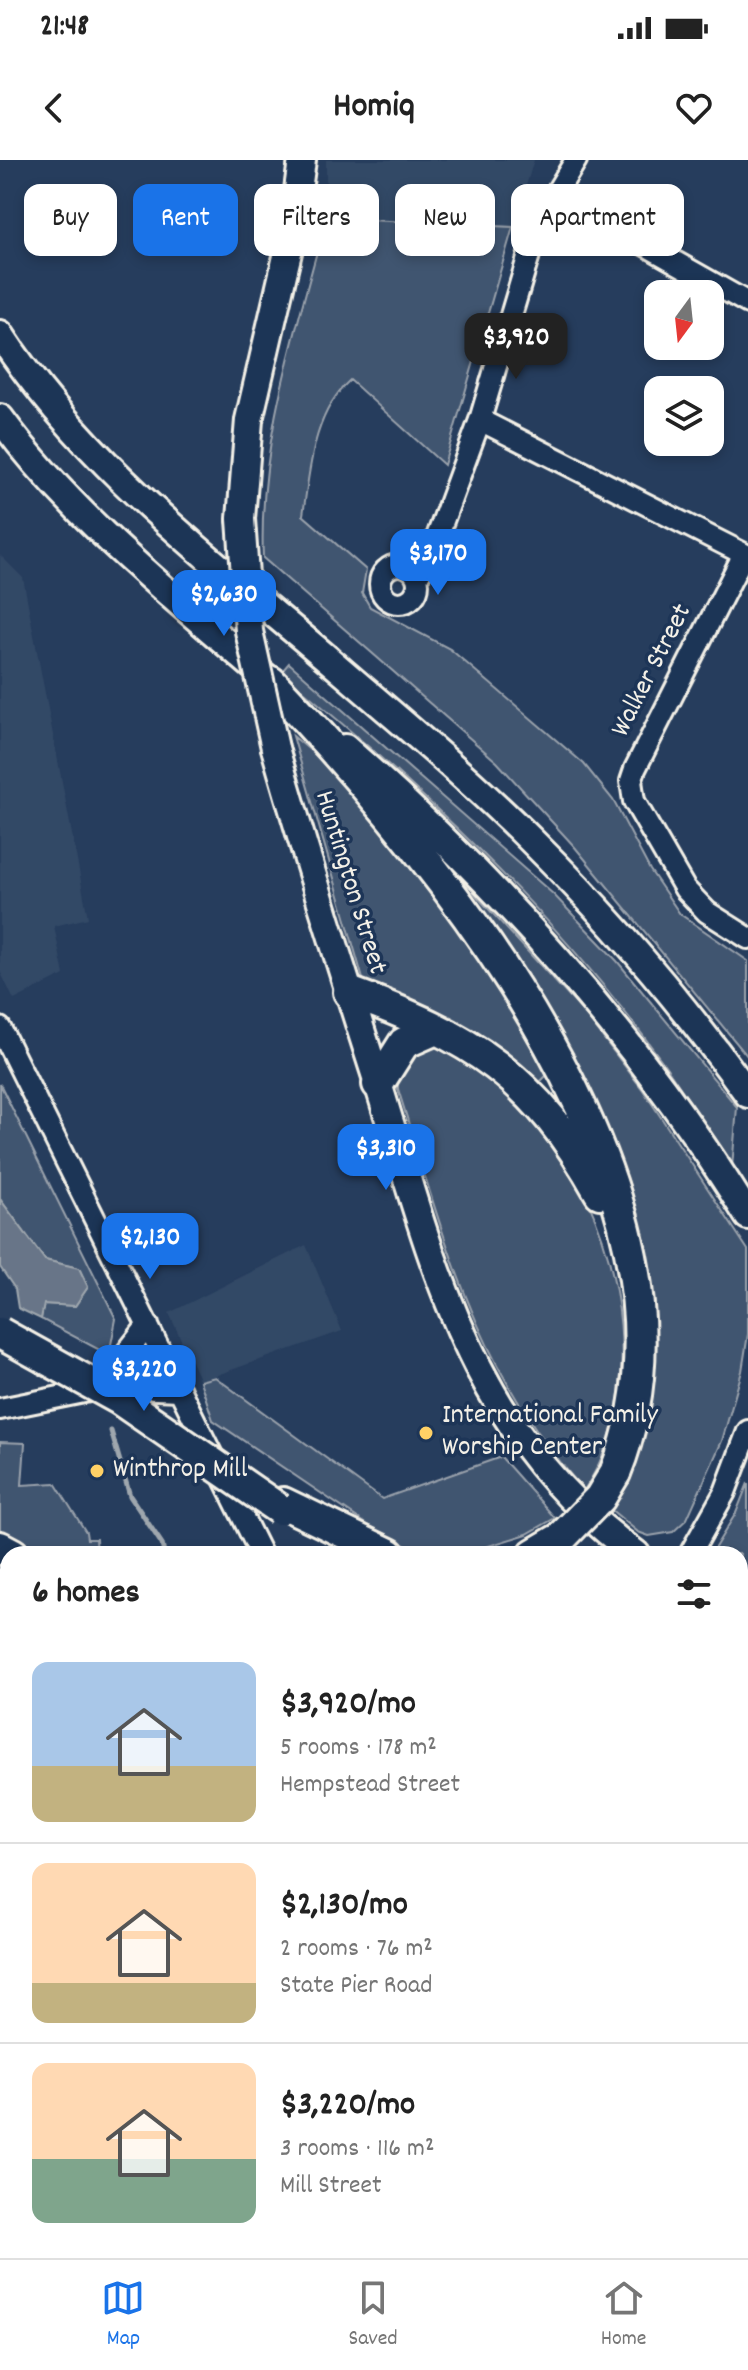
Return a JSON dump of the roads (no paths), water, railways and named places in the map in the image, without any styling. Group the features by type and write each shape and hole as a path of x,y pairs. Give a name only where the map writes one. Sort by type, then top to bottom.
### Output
{"highway":[{"path":"271,682 407,833 488,945 540,1031 589,1128 610,1181 636,1297 639,1373 628,1438 615,1473 593,1508 561,1538 548,1546"},
{"path":"349,992 464,1041 527,1091 568,1141 625,1241"},
{"path":"378,1084 404,1043 436,1029"},
{"path":"0,1333 101,1388 281,1506 328,1546"},
{"path":"281,1506 371,1546"}],"main road":[{"name":"Huntington Street","path":"302,160 292,235 249,420 241,519 249,631 275,748 438,1275 477,1371 506,1418 551,1477 627,1546"},
{"path":"3,346 69,426 126,482 475,786 559,868 650,968 748,1094"},
{"path":"0,418 99,528 428,823 544,941 658,1083 747,1214"}],"street":[{"path":"560,184 572,163"},
{"path":"417,578 433,548 480,420 529,256"},
{"path":"665,256 748,303"},
{"path":"480,420 746,555"},
{"name":"Walker Street","path":"746,555 632,775 632,794 685,889 707,912 748,938"},
{"path":"0,1028 257,1546"},
{"path":"109,1387 127,1352 148,1325"},
{"path":"0,1409 109,1387 180,1390"},
{"path":"695,1546 725,1492 748,1431"}],"waterway":[{"path":"111,1431 130,1496 162,1546"}],"place":[{"name":"International Family Worship Center","path":"426,1433"},
{"name":"Winthrop Mill","path":"97,1471"}]}
